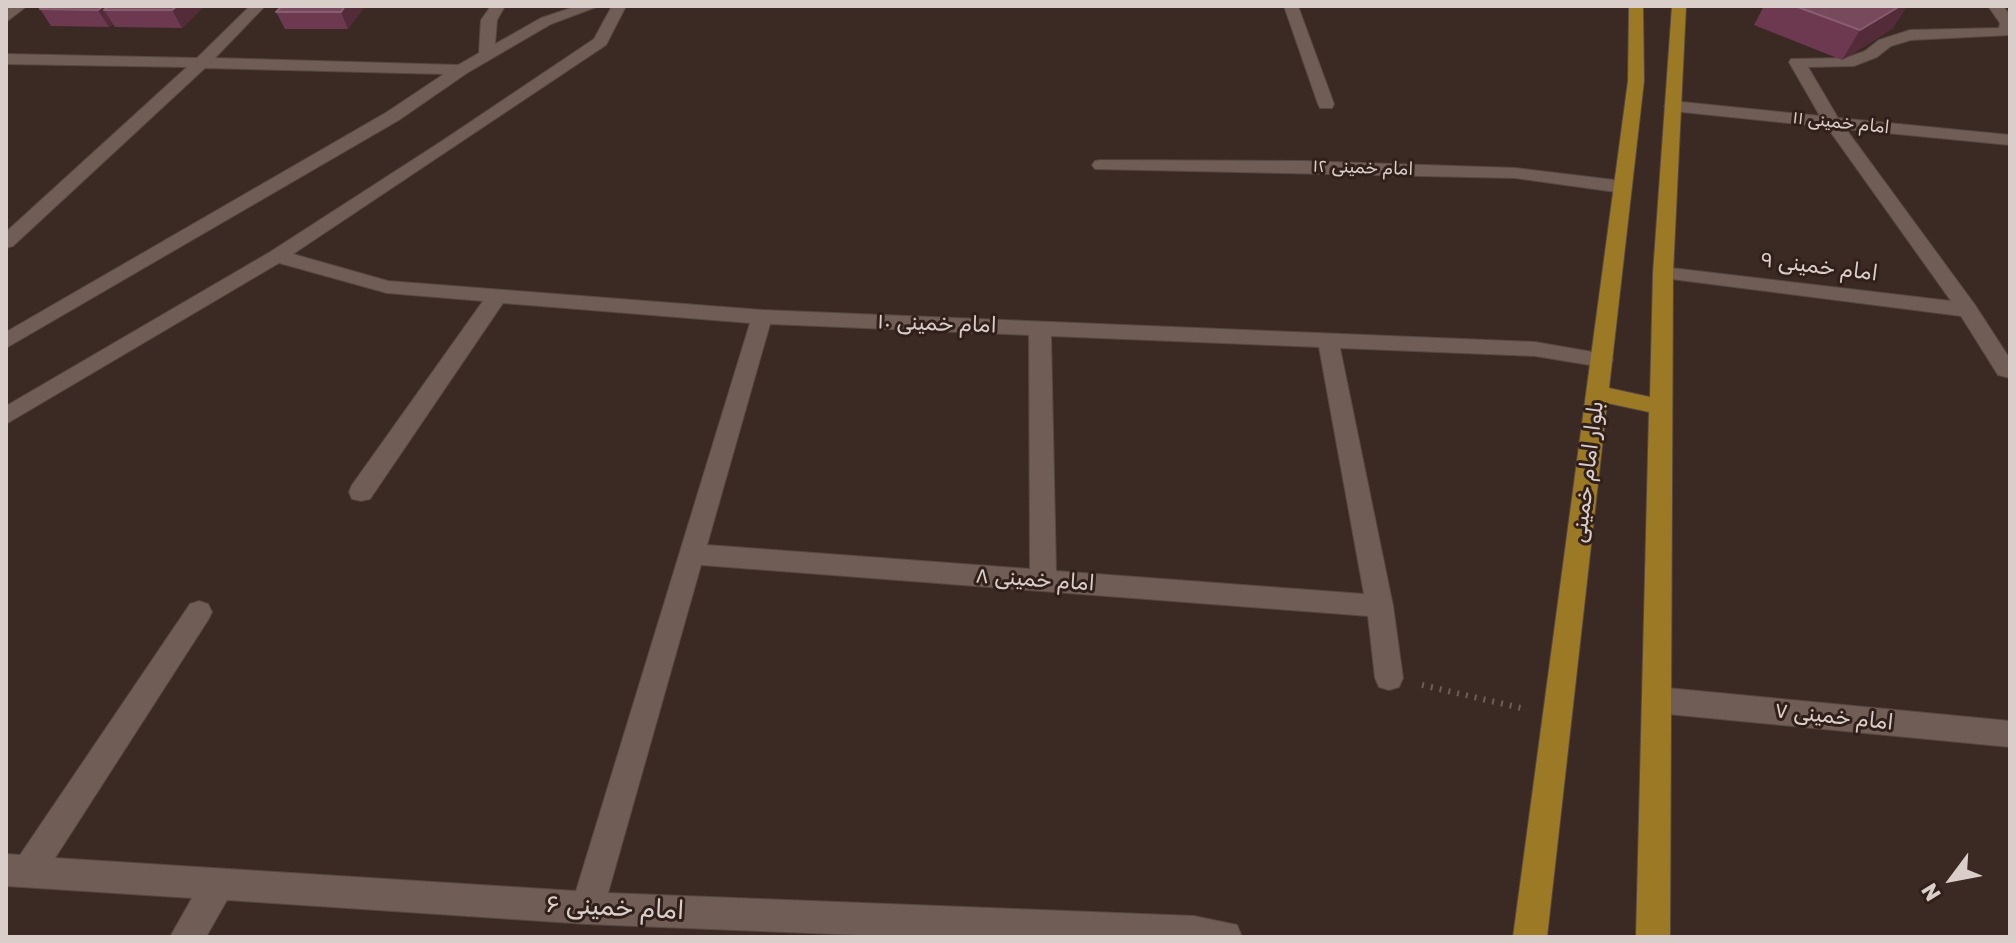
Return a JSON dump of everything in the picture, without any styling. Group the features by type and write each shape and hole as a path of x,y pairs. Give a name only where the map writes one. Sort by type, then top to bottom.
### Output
{"main road":[{"name":"بلوار امام خمینی","path":"1530,937 1636,81 1636,6"},
{"path":"1653,937 1663,273 1679,6"},
{"path":"1598,393 1661,407"}],"street":[{"path":"6,17 20,6"},
{"path":"6,242 203,61 258,6"},
{"path":"487,55 489,20 498,6"},
{"path":"6,341 393,116 461,70 546,21 592,6"},
{"path":"6,416 277,256 600,42 619,6"},
{"path":"1291,6 1326,104"},
{"path":"1995,6 2008,23 2005,32 1910,35 1885,43 1871,54 1848,63 1797,62 1832,122 1968,310 2006,370 2010,370"},
{"path":"6,59 203,61 461,70"},
{"name":"امام خمینی ۱۱","path":"1672,106 2010,140"},
{"name":"امام خمینی ۱۲","path":"1101,165 1304,166 1515,173 1623,187"},
{"name":"امام خمینی ۱۰","path":"277,256 387,287 762,317 1535,349 1602,360"},
{"name":"امام خمینی ۹","path":"1663,273 1968,310"},
{"path":"361,492 497,296"},
{"path":"587,908 762,317"},
{"path":"1040,328 1043,580"},
{"path":"1328,340 1380,606 1389,678"},
{"name":"امام خمینی ۸","path":"690,554 1380,606"},
{"path":"17,871 199,612"},
{"name":"امام خمینی ۷","path":"1657,700 2010,734"},
{"name":"امام خمینی ۶","path":"17,871 587,908 1194,932 1225,937"},
{"path":"187,937 219,884"}],"path":[{"path":"1389,678 1558,717"}],"building":[{"path":"43,6 103,6 98,10 40,9"},
{"path":"109,6 177,6 172,10 104,10"},
{"path":"282,6 345,6 341,12 276,12"},
{"path":"1795,6 1900,6 1860,30"}]}
